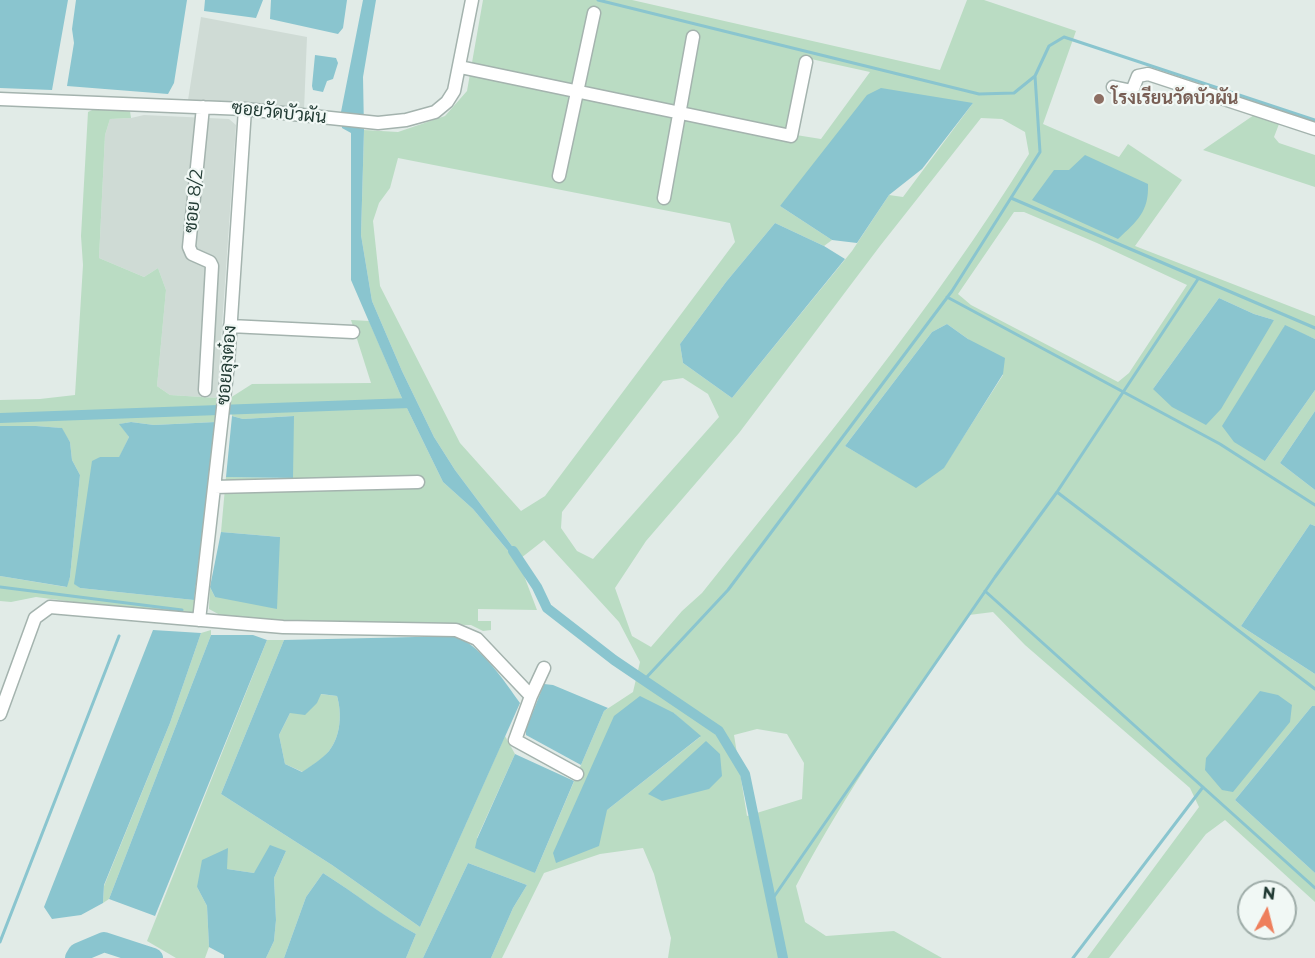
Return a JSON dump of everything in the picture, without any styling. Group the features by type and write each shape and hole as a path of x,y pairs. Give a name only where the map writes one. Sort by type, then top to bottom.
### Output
{"street":[{"name":"ซอยวัดบัวผัน","path":"0,99 245,109 378,123 406,120 435,112 447,102 454,91 472,0"},
{"path":"559,176 594,13"},
{"path":"664,198 693,37"},
{"path":"460,67 791,136 806,62"},
{"path":"1113,87 1132,91 1138,76 1148,74 1315,129"},
{"name":"ซอย 8/2","path":"203,107 189,247 192,254 210,262 212,266 205,390"},
{"name":"ซอยลุงต๋อง","path":"199,620 225,387 245,109"},
{"path":"230,326 353,332"},
{"path":"214,487 418,482"},
{"path":"0,714 6,677 35,618 50,607 283,627 456,630 477,639 531,696"},
{"path":"544,668 515,740 577,774"}],"shaded area":[{"path":"201,17 307,37 304,110 188,100"},
{"path":"144,115 229,119 236,125 217,398 170,395 157,386 166,290 158,268 144,277 99,258 105,135 110,119"}],"green space":[{"path":"483,0 632,0 940,70 967,0 984,0 1076,31 1043,124 1119,157 1128,144 1182,180 1135,246 1315,316 1315,339 1284,326 1265,461 1315,390 1315,411 1280,463 1315,490 1315,526 1310,524 1241,626 1315,674 1315,706 1312,706 1235,800 1315,873 1315,902 1297,886 1297,880 1291,880 1225,820 1206,834 1109,958 1087,958 1199,807 1190,788 1025,645 993,612 969,615 857,782 796,886 805,922 826,936 894,931 942,958 668,958 671,938 654,874 643,848 600,854 544,873 502,958 491,958 513,908 527,885 468,863 423,958 406,958 416,934 323,873 306,897 284,958 266,958 274,941 276,920 274,878 286,851 254,873 227,869 227,849 197,887 207,906 209,947 205,958 176,958 147,941 267,640 284,640 221,794 332,865 420,927 505,736 515,754 477,838 535,873 604,711 633,692 640,662 619,622 544,540 521,558 455,470 434,437 372,301 361,235 364,130 398,132 445,116 467,91","holes":["811,59 870,72 821,139 796,135","973,103 903,197 889,195 852,251 732,398 683,363 680,344 726,282 775,223 824,246 832,240 780,206","981,118 1002,119 1025,132 1029,154 992,212 913,324 830,432 702,593 682,611 651,647 632,636 615,588 646,541 739,433 880,246","398,158 730,223 735,242 545,496 521,511 460,443 380,286 373,221 379,203 390,188","1014,212 1024,212 1187,285 1129,373 1118,382 971,305 958,294","1219,298 1254,314 1274,320 1153,389","947,324 968,339 1003,375 944,467 916,487 845,446 932,332","683,378 708,394 719,417 593,559 577,551 561,528 562,512 663,381","674,713 700,737 607,810","757,729 787,734 804,763 802,799 747,816 734,735"]},
{"path":"98,107 130,111 131,118 110,119 105,135 99,258 144,277 158,268 166,290 157,386 170,395 217,398 216,422 120,424 129,437 119,458 100,457 75,584 80,588 194,600 195,615 150,612 36,597 11,602 0,601 0,576 66,587 70,577 80,475 72,460 70,442 61,428 0,426 0,400 75,395 83,265 81,236 88,112"},
{"path":"1254,115 1279,124 1274,137 1279,143 1315,155 1315,187 1203,150"},
{"path":"351,320 369,321 401,396 443,482 473,509 520,565 537,610 478,609 478,621 491,621 491,630 483,631 471,625 305,623 220,615 209,609 210,587 215,597 280,537 221,532 226,477 293,478 293,416 243,419 232,416 230,398 252,384 371,383"},
{"path":"211,630 109,899 103,903 104,886 170,723 201,633"},
{"path":"320,694 337,696 340,710 338,731 333,745 326,754 303,772 285,764 279,735 290,713"}],"water":[{"path":"0,0 68,0 52,90 0,88"},
{"path":"76,0 187,0 174,83 168,94 67,86 74,43 72,29"},
{"path":"205,0 263,0 256,18 204,11"},
{"path":"271,0 347,0 343,28 338,34 270,19"},
{"path":"363,0 376,0 363,77 361,235 372,301 434,437 455,470 521,558 520,565 473,509 443,482 401,396 351,280 351,133 342,128 341,112"},
{"path":"315,55 336,58 338,63 333,79 327,81 323,92 313,90 312,86"},
{"path":"881,88 973,103 922,169 889,195 857,243 832,240 780,206 867,95"},
{"path":"1085,155 1148,184 1144,209 1136,221 1118,239 1032,200 1054,170 1069,170"},
{"path":"775,223 824,246 845,259 732,398 683,363 680,344 726,282"},
{"path":"1219,298 1254,314 1274,320 1221,409 1206,425 1172,407 1153,389"},
{"path":"947,324 968,339 1005,358 1003,374 944,468 916,488 845,446 932,332"},
{"path":"1285,325 1315,339 1315,390 1265,461 1234,442 1222,426"},
{"path":"1315,411 1315,490 1280,463"},
{"path":"232,416 243,419 294,416 293,478 226,477"},
{"path":"131,422 154,425 216,422 194,600 80,588 74,584 92,461 100,457 119,457 129,437 119,424"},
{"path":"0,426 62,428 70,442 72,460 80,475 70,577 67,587 0,576"},
{"path":"1310,524 1315,526 1315,674 1241,626"},
{"path":"221,532 280,537 277,609 215,597 210,587"},
{"path":"153,630 201,633 170,723 104,885 103,903 81,915 52,919 44,907"},
{"path":"211,635 253,635 267,640 155,916 109,899"},
{"path":"458,636 485,658 520,703 420,927 332,865 221,794 284,640","holes":["321,694 337,696 340,710 339,724 336,738 329,751 302,772 285,764 279,735 290,713 305,715 317,703"]},
{"path":"544,684 553,685 608,708 604,711 581,765 526,735 526,729"},
{"path":"1260,691 1278,695 1292,705 1290,722 1233,792 1222,790 1205,770 1206,758"},
{"path":"640,696 674,713 701,736 607,810 599,846 556,863 553,853 614,716"},
{"path":"1312,706 1315,706 1315,873 1235,800"},
{"path":"706,741 720,754 722,776 709,789 662,801 648,794"},
{"path":"515,754 574,781 535,873 475,848"},
{"path":"270,845 286,851 274,878 276,920 274,941 266,958 224,958 224,955 209,947 207,906 197,887 202,860 228,848 227,869 254,873"},
{"path":"468,863 527,885 513,908 491,958 423,958"},
{"path":"323,873 416,934 406,958 284,958 306,897"}],"waterway":[{"path":"598,0 979,94 1014,93 1035,76"},
{"path":"644,680 728,590 952,291 1040,152 1035,76 1049,46 1064,37 1315,120"},
{"path":"1011,198 1315,328"},
{"path":"771,901 995,577 1057,492 1198,279"},
{"path":"947,297 1220,444 1315,505"},
{"path":"0,418 410,403"},
{"path":"1057,492 1315,689"},
{"path":"513,551 537,587 547,608 614,660 719,731 745,774 783,958"},
{"path":"0,587 182,610"},
{"path":"985,591 1315,888"},
{"path":"0,942 119,636"},
{"path":"1073,958 1203,787"},
{"path":"75,958 78,953 104,942 153,958"}],"place":[{"name":"โรงเรียนวัดบัวผัน","path":"1099,99"}]}
